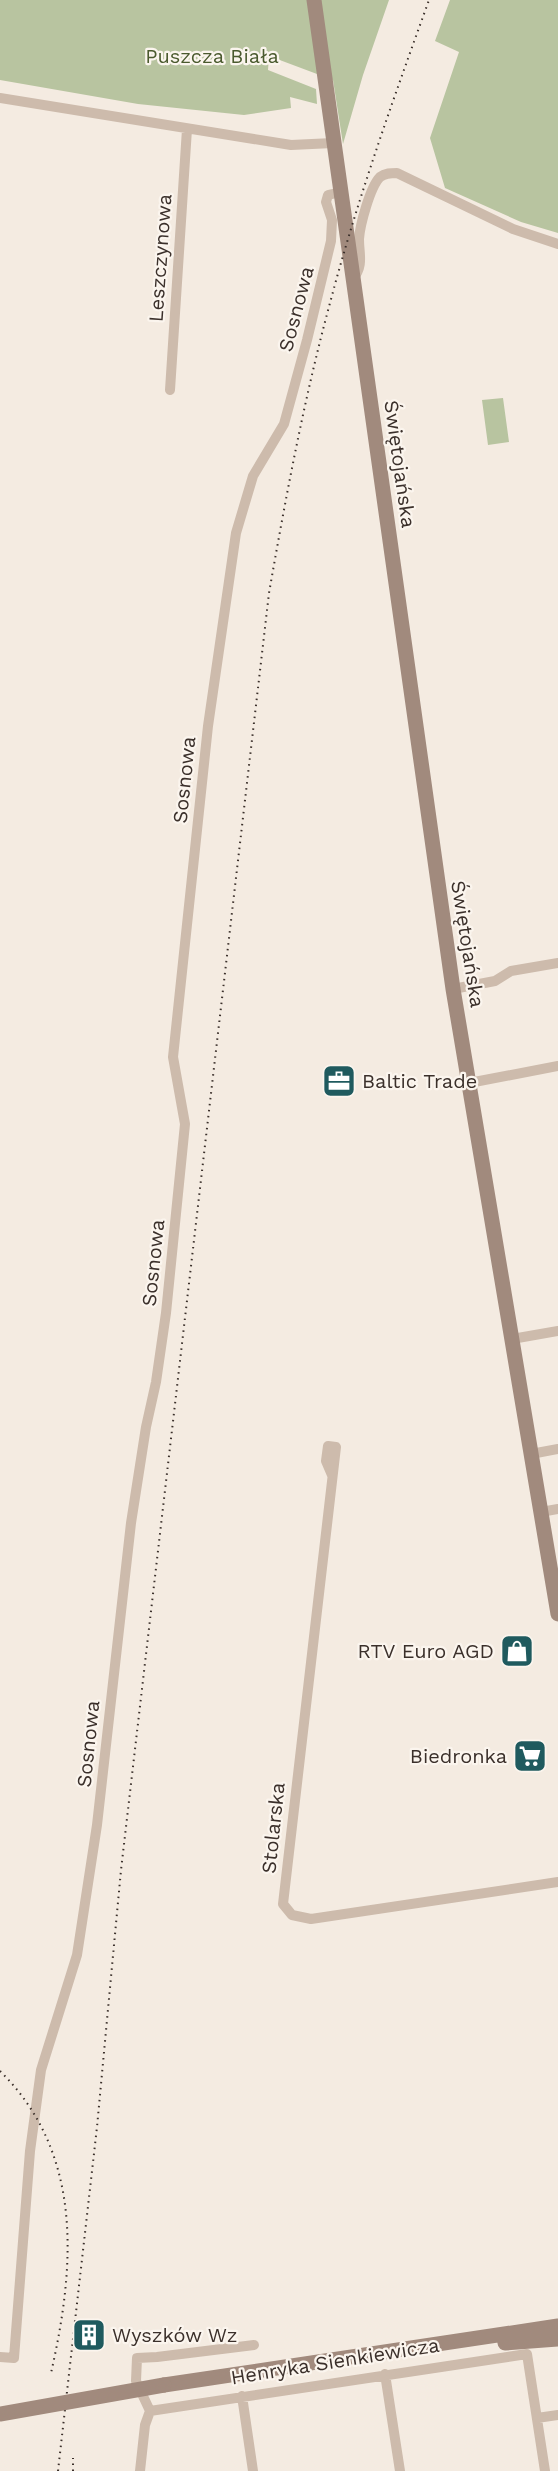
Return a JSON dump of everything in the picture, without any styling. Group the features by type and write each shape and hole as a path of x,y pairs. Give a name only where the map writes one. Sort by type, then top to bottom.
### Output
{"street":[{"name":"Świętojańska","path":"314,0 453,989 558,1614"},
{"path":"0,98 291,145 333,144"},
{"name":"Leszczynowa","path":"170,390 187,129"},
{"name":"Świętojańska","path":"353,279 361,265 359,239 361,226 373,188 379,178 386,173 398,173 513,230 558,244"},
{"name":"Sosnowa","path":"0,2357 14,2358 30,2151 41,2070 77,1956 97,1825 131,1523 166,1313 185,1124 173,1057 208,726 236,533 253,476 284,424 331,241 332,220 326,202 328,195 341,192"},
{"path":"453,989 495,981 511,971 558,963"},
{"path":"469,1083 558,1066"},
{"path":"513,1339 558,1331"},
{"path":"531,1454 558,1449"},
{"name":"Stolarska","path":"332,1475 283,1904 292,1915 311,1919 558,1882"},
{"path":"541,1512 558,1509"},
{"name":"Henryka Sienkiewicza","path":"0,2414 164,2385 558,2326"},
{"name":"Henryka Sienkiewicza","path":"409,2348 558,2338"},
{"path":"140,2471 145,2425 150,2412 136,2380 137,2358 254,2345"},
{"name":"Henryka Sienkiewicza","path":"150,2412 385,2374 527,2354 537,2418"},
{"path":"385,2374 400,2471"},
{"path":"242,2396 254,2471"},
{"path":"545,2471 537,2418 558,2415"}],"green space":[{"name":"Puszcza Biała","path":"0,0 389,0 363,75 343,144 333,80 269,56 268,70 316,89 317,104 290,97 291,108 244,115 138,104 0,80"},
{"path":"450,0 558,0 558,233 521,222 445,188 430,138 459,52 435,41"},
{"path":"503,398 509,442 488,445 482,400"}],"railway":[{"path":"58,2471 97,2127 121,1870 269,593 296,448 330,303 364,188 429,0"},
{"path":"0,2071 27,2103 47,2138 59,2175 66,2213 68,2253 65,2293 51,2373"},
{"path":"73,2458 73,2471"}],"place":[{"name":"Baltic Trade","path":"339,1081"},
{"name":"RTV Euro AGD","path":"517,1651"},
{"name":"Biedronka","path":"530,1756"},
{"name":"Wyszków Wz","path":"89,2335"}]}
